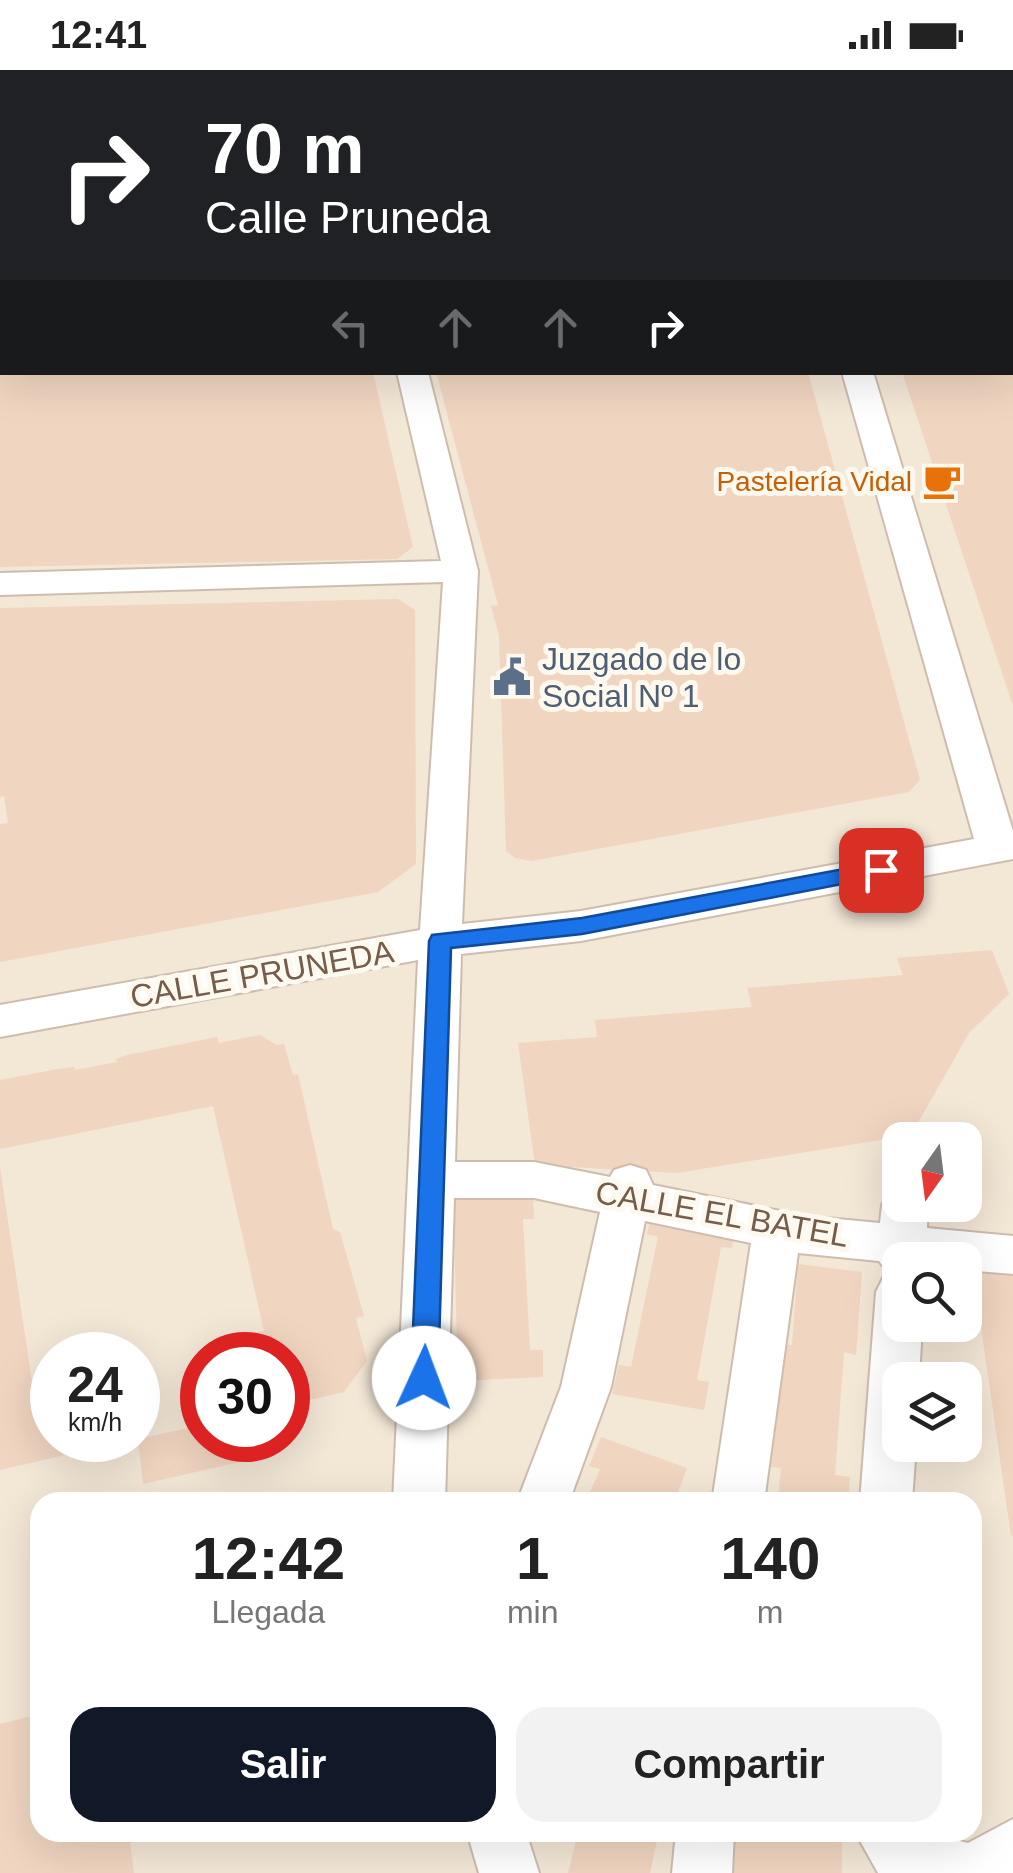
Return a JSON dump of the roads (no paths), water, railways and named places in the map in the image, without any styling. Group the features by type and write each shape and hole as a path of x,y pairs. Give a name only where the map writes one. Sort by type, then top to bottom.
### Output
{"street":[{"path":"413,375 460,572 440,941 419,1492"},
{"path":"858,375 1005,846"},
{"path":"0,584 460,572"},
{"name":"CALLE PRUNEDA","path":"0,1021 440,941 582,926 1005,846"},
{"name":"CALLE EL BATEL","path":"432,1180 534,1180 628,1190 791,1232 903,1236 1013,1255"},
{"path":"547,1492 586,1387 628,1190"},
{"path":"740,1492 791,1232"},
{"path":"887,1492 897,1342"},
{"path":"499,1842 509,1873"},
{"path":"702,1873 705,1842"},
{"path":"891,1842 907,1863 972,1873 1013,1848"}],"place":[{"name":"Pastelería Vidal","path":"942,481"},
{"name":"Juzgado de lo Social Nº 1","path":"512,677"}]}
